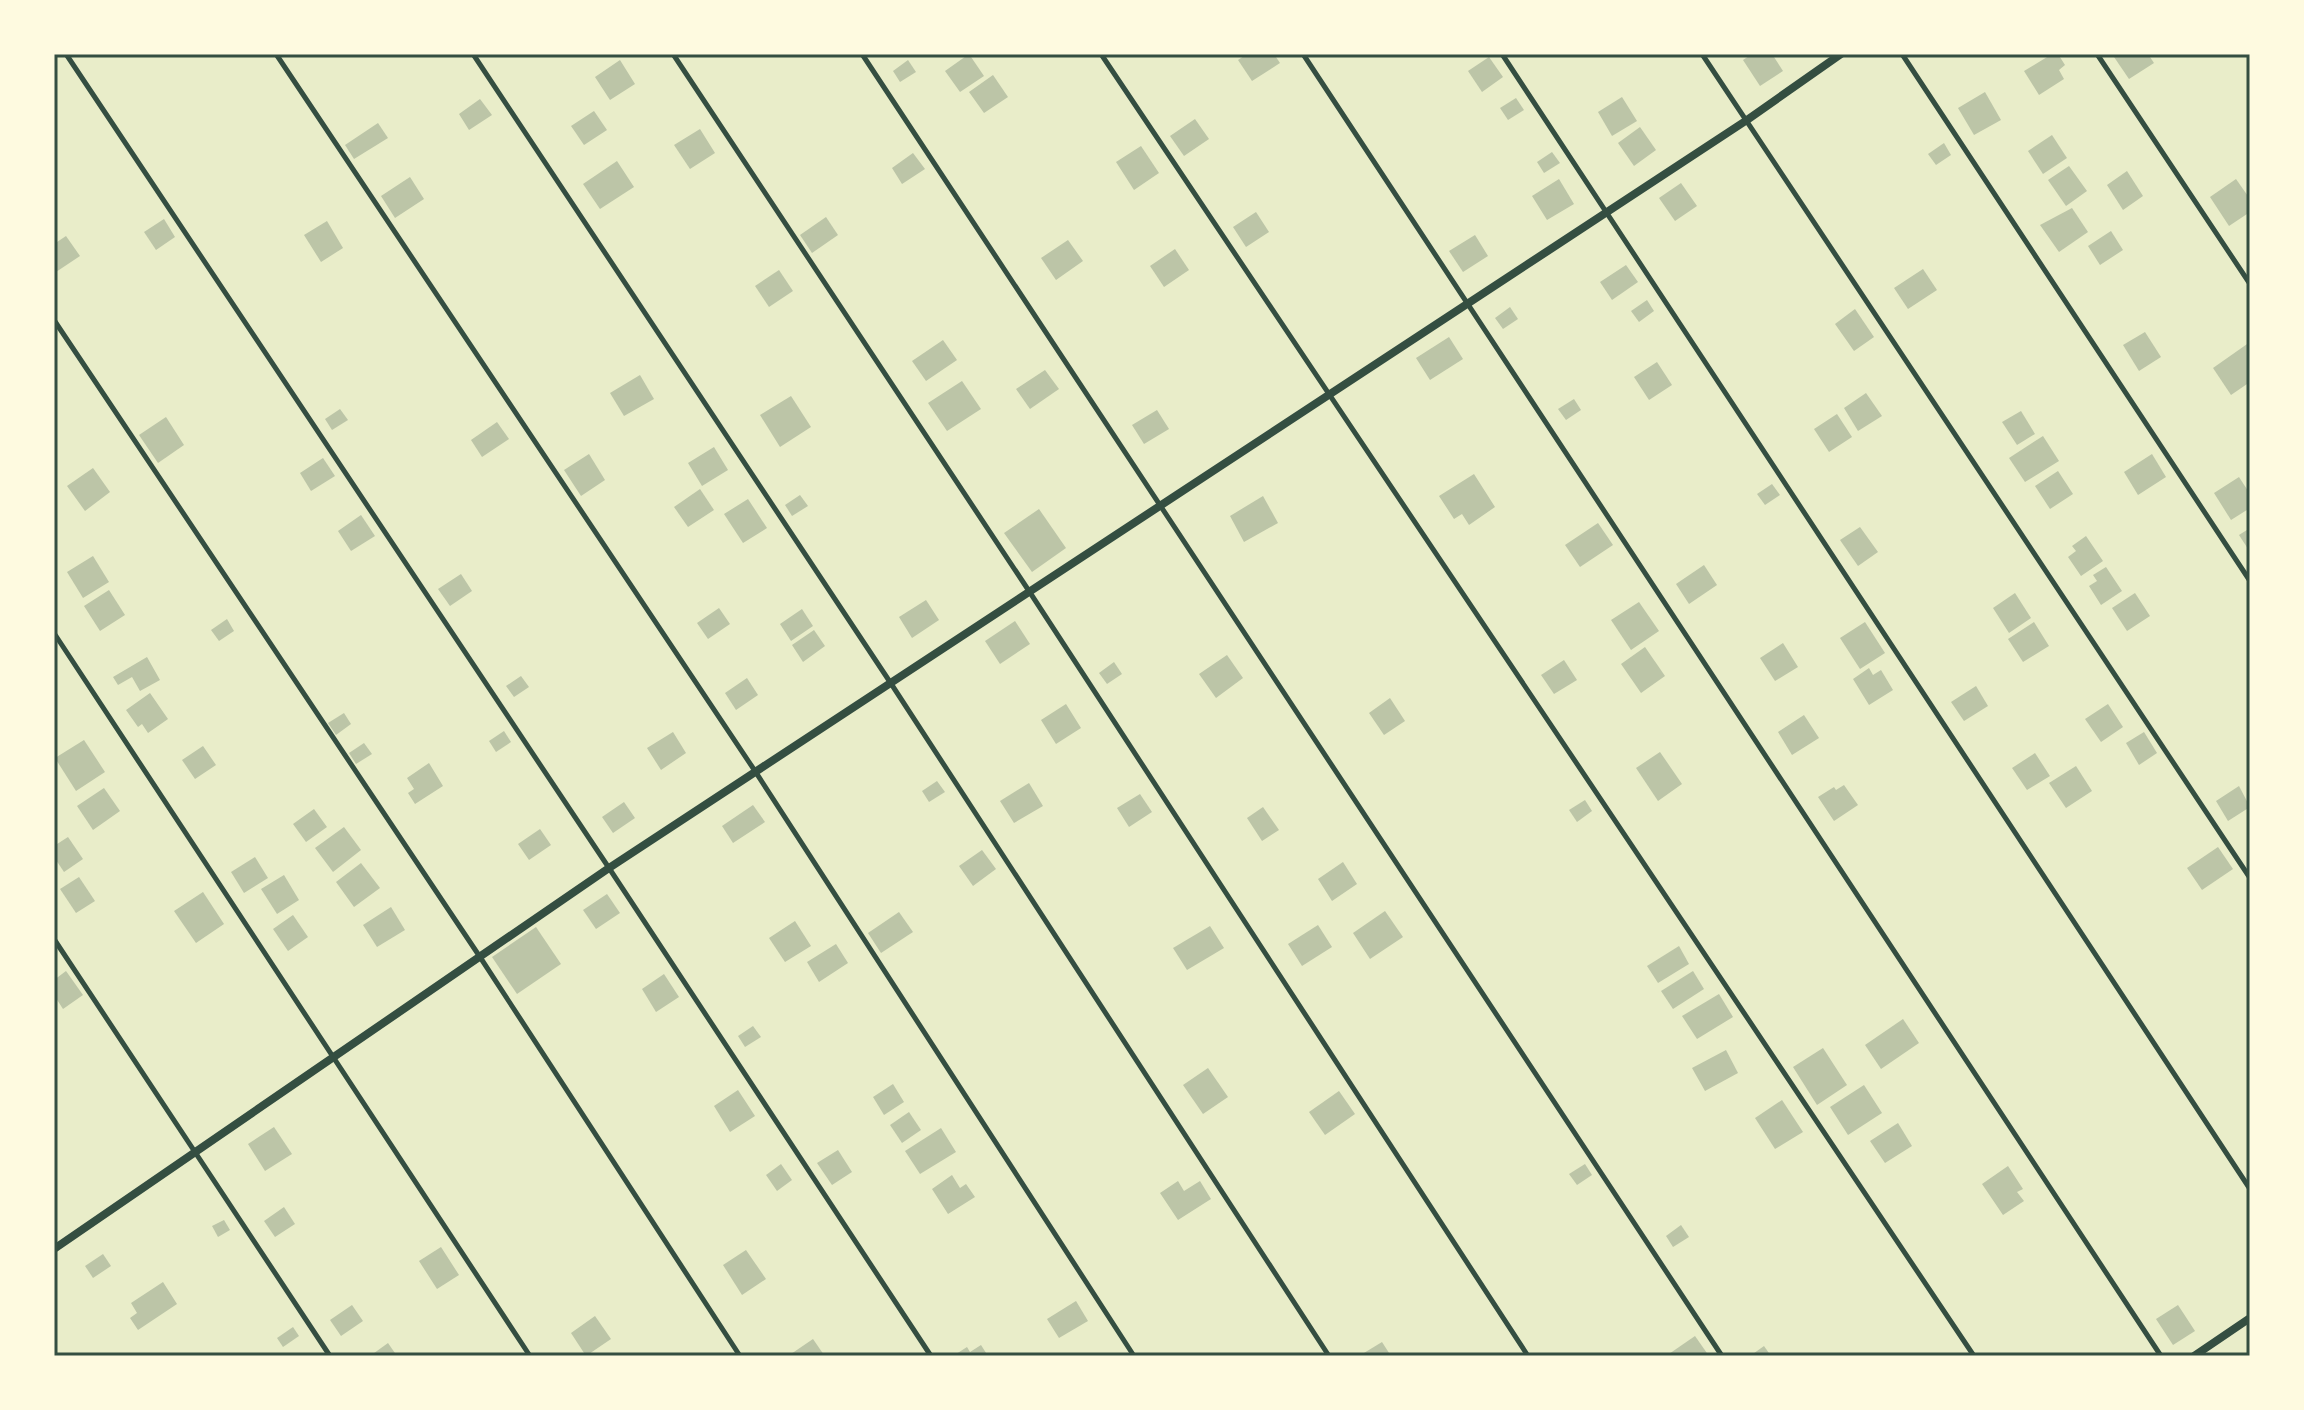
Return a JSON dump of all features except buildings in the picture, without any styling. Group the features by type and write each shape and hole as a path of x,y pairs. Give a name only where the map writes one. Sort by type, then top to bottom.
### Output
{"street":[{"path":"54,1249 609,868 1747,120 1841,54"},
{"path":"2194,1356 2250,1318"}],"lane":[{"path":"66,54 931,1356"},
{"path":"276,54 755,771 1134,1356"},
{"path":"473,54 890,682 1329,1356"},
{"path":"673,54 1029,591 1528,1356"},
{"path":"862,54 1722,1356"},
{"path":"1101,54 1974,1356"},
{"path":"1303,54 2161,1356"},
{"path":"1502,54 2250,1189"},
{"path":"1702,54 2250,878"},
{"path":"1902,54 2250,581"},
{"path":"2097,54 2250,284"},
{"path":"54,320 480,957 740,1356"},
{"path":"54,633 530,1356"},
{"path":"54,939 330,1356"}]}
